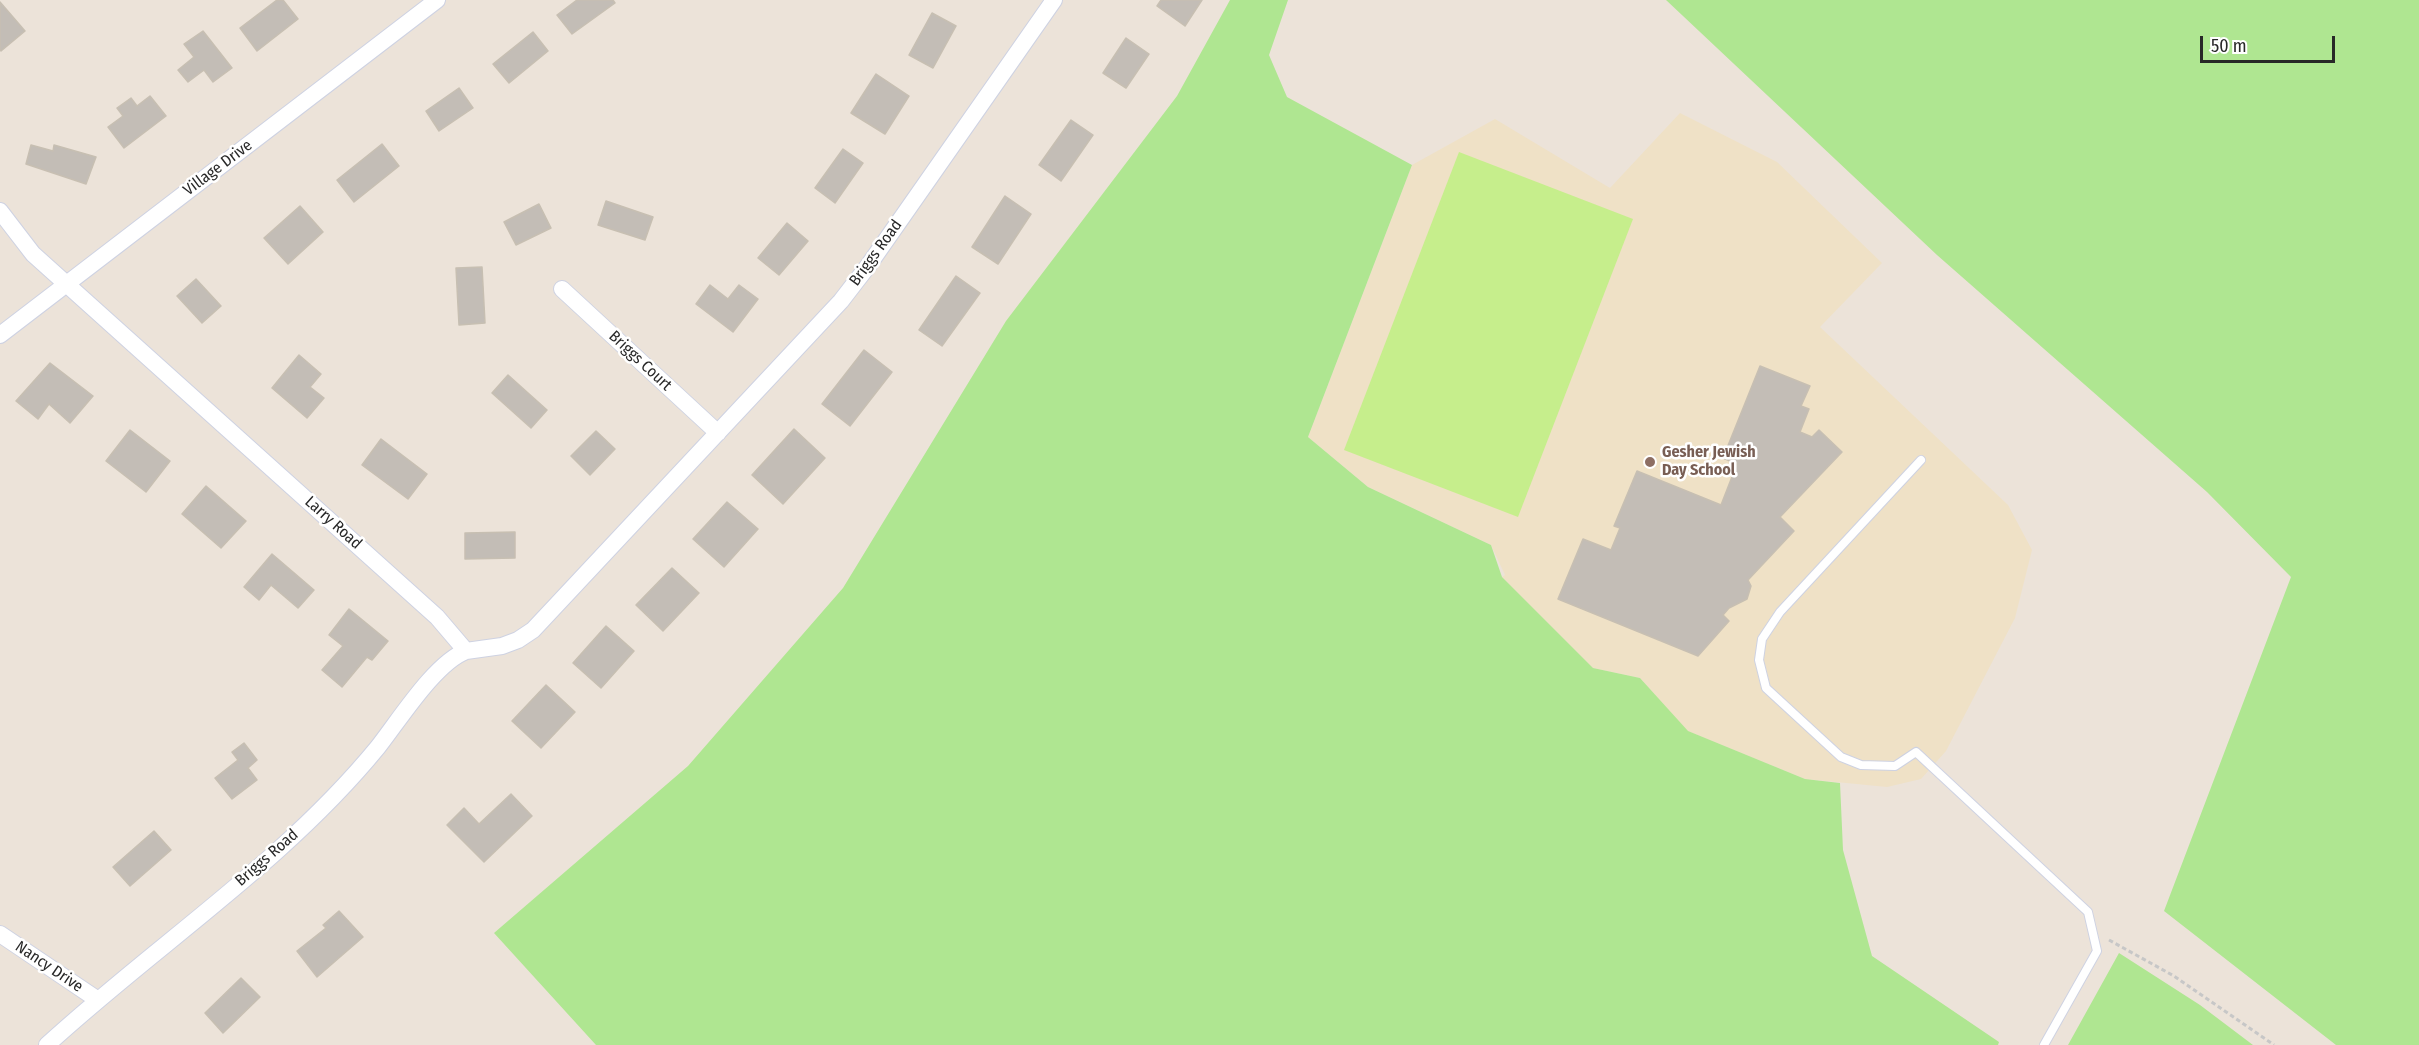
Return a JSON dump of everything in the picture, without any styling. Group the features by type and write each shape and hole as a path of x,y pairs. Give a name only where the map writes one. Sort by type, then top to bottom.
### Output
{"street":[{"name":"Village Drive","path":"0,335 67,286 114,246 437,0"},
{"name":"Briggs Road","path":"47,1045 310,821 364,763 444,664 466,651 502,646 518,640 533,630 841,301 868,266 1054,0"},
{"name":"Larry Road","path":"0,211 33,254 437,617 466,651"},
{"name":"Briggs Court","path":"562,289 718,433"},
{"name":"Nancy Drive","path":"0,934 98,1000"}],"lane":[{"path":"1921,460 1780,612 1762,639 1759,660 1766,688 1841,757 1861,765 1894,766 1916,752 2088,912 2097,951 2044,1045"}],"path":[{"path":"2092,931 2175,976 2274,1045"}],"shaded area":[{"name":"Gesher Jewish Day School","path":"1680,113 1777,162 1882,263 1820,327 2008,505 2032,550 2015,618 1946,751 1921,779 1887,787 1805,779 1687,731 1640,678 1593,668 1502,577 1505,575 1491,545 1368,487 1308,437 1412,165 1495,119 1610,188"}],"green space":[{"path":"1230,0 1288,0 1269,55 1287,97 1412,165 1308,437 1368,487 1491,545 1502,577 1593,668 1640,678 1688,731 1805,779 1840,783 1843,850 1872,956 1999,1042 1998,1045 596,1045 494,933 688,766 843,588 1006,321 1177,96"},
{"path":"1666,0 2419,0 2419,1045 2336,1045 2164,911 2291,577 2207,492 1937,255"},
{"path":"1459,152 1633,219 1518,517 1344,450"},
{"path":"2119,953 2200,1005 2253,1045 2068,1045"}],"building":[{"path":"277,0 283,0 298,19 257,51 240,28"},
{"path":"577,0 613,0 615,3 572,34 557,15"},
{"path":"1161,0 1202,0 1185,26 1157,6"},
{"path":"0,2 25,31 1,51 0,50"},
{"path":"932,13 956,26 933,68 909,55"},
{"path":"203,31 232,68 213,82 204,70 188,82 178,70 194,57 184,44"},
{"path":"533,32 548,51 509,83 493,64"},
{"path":"1126,38 1149,54 1126,88 1103,73"},
{"path":"876,74 909,96 885,134 851,113"},
{"path":"459,88 473,108 439,131 426,111"},
{"path":"150,96 166,116 124,148 108,127 123,116 117,108 131,98 137,106"},
{"path":"1071,120 1093,135 1061,181 1039,165"},
{"path":"382,144 399,166 354,202 337,180"},
{"path":"31,145 53,151 54,145 96,157 86,184 26,164"},
{"path":"843,149 863,163 835,203 815,188"},
{"path":"1005,196 1031,214 998,264 972,247"},
{"path":"606,201 653,217 645,240 598,225"},
{"path":"539,204 551,228 516,245 504,222"},
{"path":"300,206 323,232 288,264 264,238"},
{"path":"787,223 808,241 779,275 758,258"},
{"path":"482,267 485,323 459,325 456,268"},
{"path":"956,276 980,293 942,346 919,330"},
{"path":"196,279 221,306 202,323 177,296"},
{"path":"710,285 728,299 739,285 758,299 733,332 696,304"},
{"path":"864,350 892,372 850,426 822,404"},
{"path":"299,355 321,374 310,387 324,398 307,418 272,388"},
{"path":"50,363 93,396 70,423 49,404 38,419 16,401"},
{"path":"1760,366 1810,386 1801,406 1809,409 1800,432 1812,437 1819,430 1842,452 1780,517 1794,531 1748,580 1751,586 1747,599 1729,608 1723,615 1729,621 1698,656 1558,599 1583,539 1611,550 1620,528 1614,526 1637,471 1721,505 1737,464 1723,458"},
{"path":"508,375 547,410 531,428 492,393"},
{"path":"794,429 825,458 783,504 752,475"},
{"path":"130,430 170,461 146,492 106,461"},
{"path":"596,431 615,449 590,475 571,456"},
{"path":"381,439 427,474 408,499 362,465"},
{"path":"206,486 246,521 221,548 182,514"},
{"path":"727,502 758,529 724,567 693,539"},
{"path":"515,532 515,558 465,559 465,533"},
{"path":"272,554 314,590 298,608 271,585 259,600 244,587"},
{"path":"672,568 699,593 663,631 636,605"},
{"path":"349,609 388,641 372,660 367,657 342,687 322,670 343,646 329,635"},
{"path":"606,626 634,651 601,688 573,663"},
{"path":"546,685 575,712 541,748 512,721"},
{"path":"244,743 257,760 248,768 257,780 232,799 215,778 238,760 232,752"},
{"path":"511,794 532,816 484,862 447,825 464,808 479,824"},
{"path":"154,831 171,850 130,886 113,867"},
{"path":"339,911 363,937 317,977 297,951 326,928 323,925"},
{"path":"241,978 260,997 223,1033 205,1013"}],"place":[{"name":"Gesher Jewish Day School","path":"1650,462"}]}
